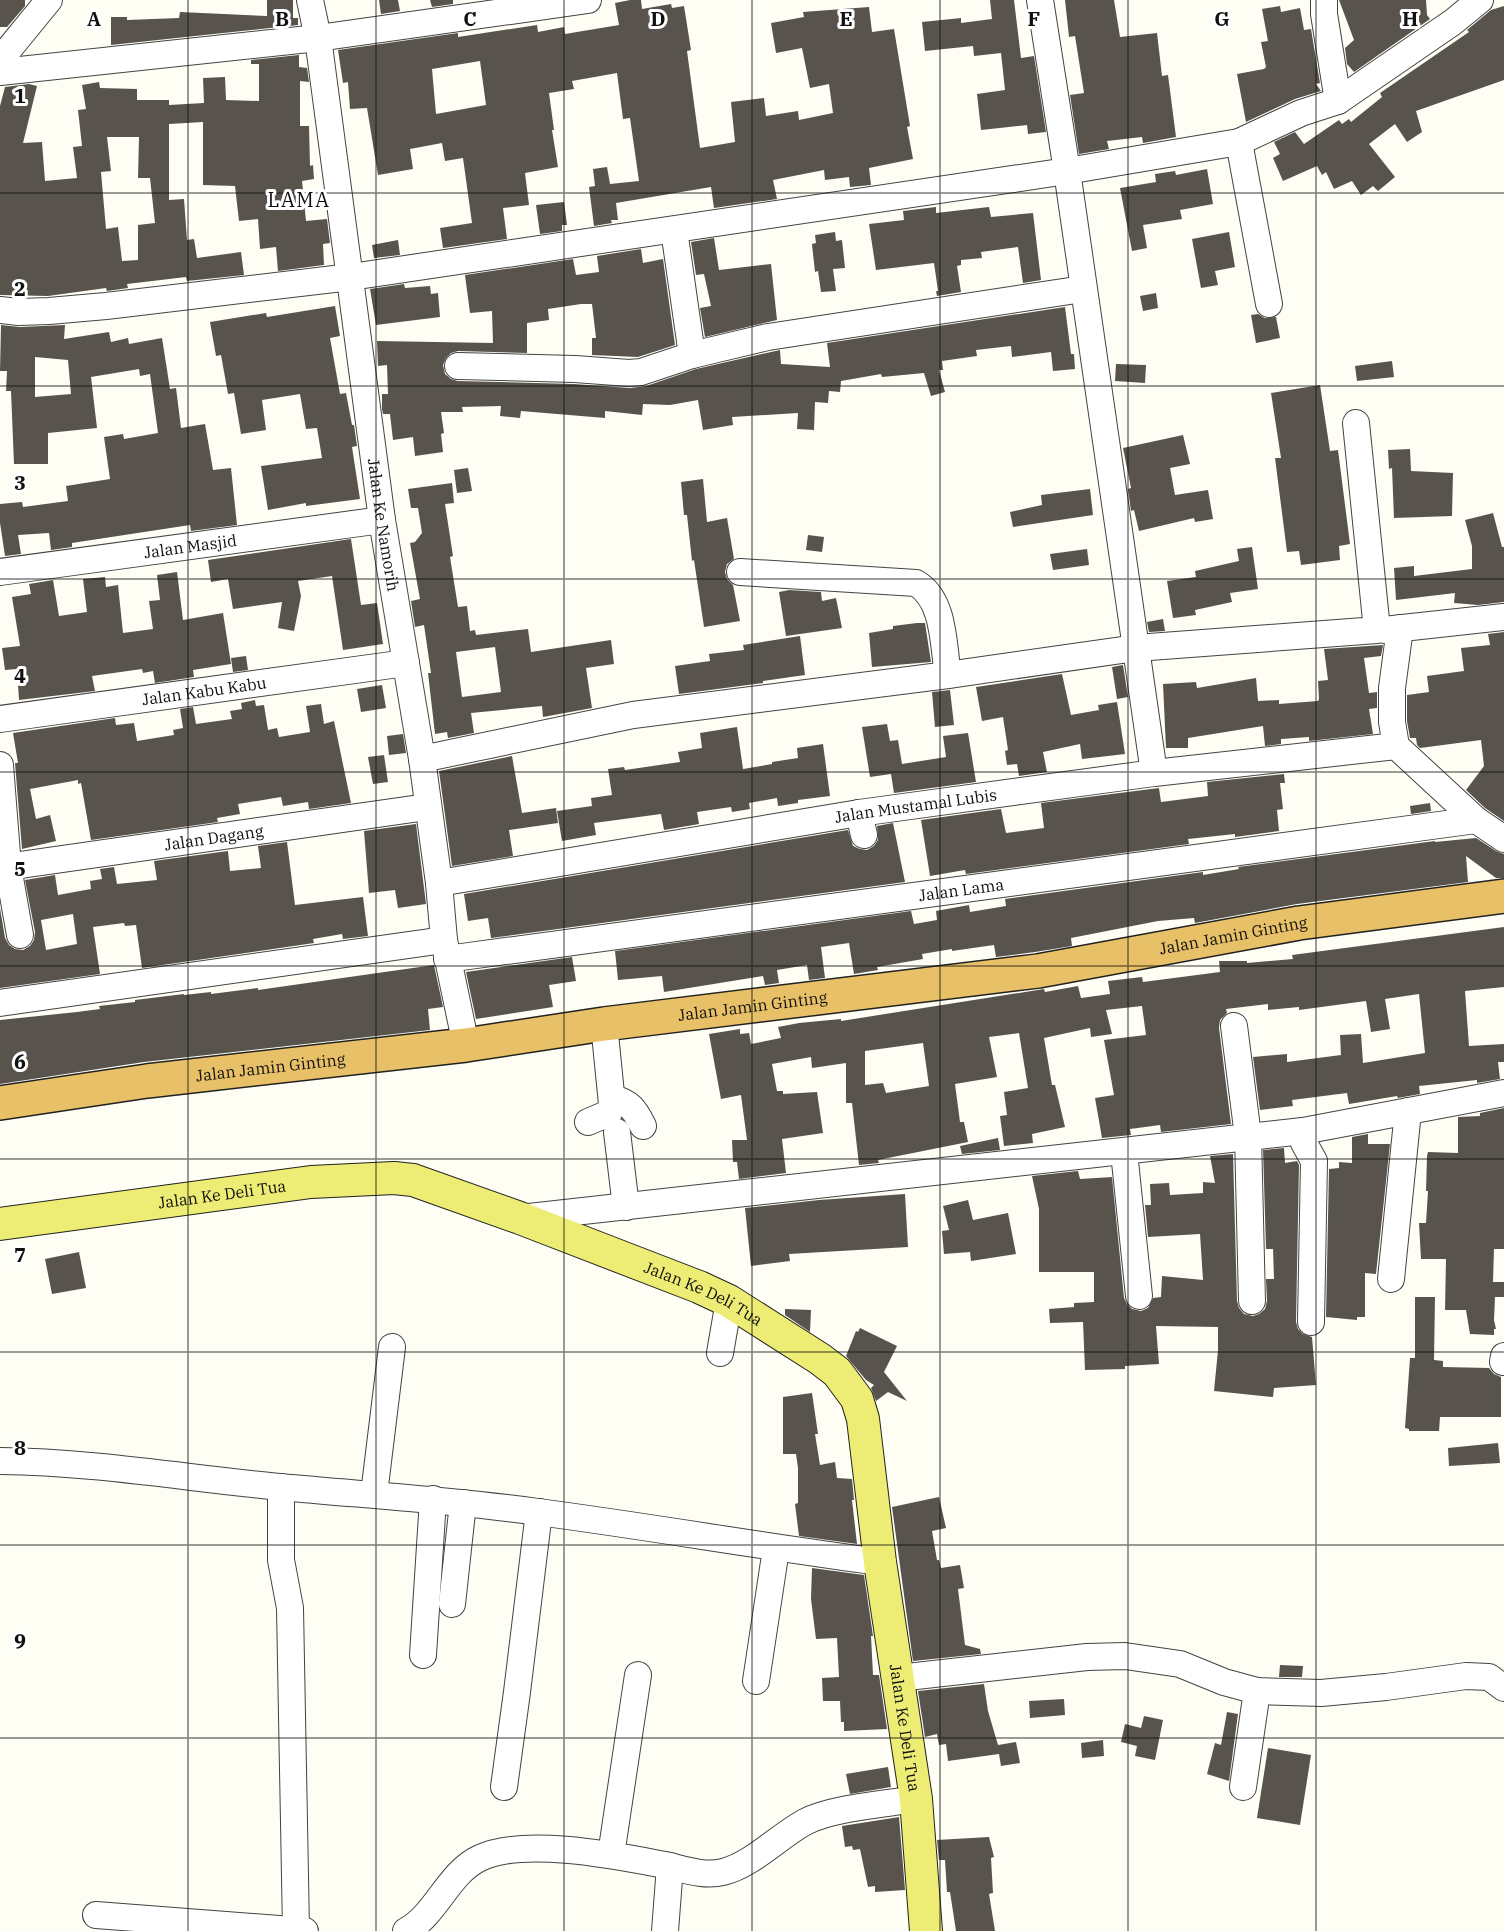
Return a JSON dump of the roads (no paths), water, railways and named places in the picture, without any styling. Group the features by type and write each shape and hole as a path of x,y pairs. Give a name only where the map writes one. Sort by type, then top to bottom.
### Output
{"highway":[{"name":"Jalan Jamin Ginting","path":"0,1103 147,1080 466,1045 604,1024 1038,971 1299,923 1504,896"}],"main road":[{"name":"Jalan Ke Deli Tua","path":"0,1224 311,1182 394,1178 413,1180 520,1218 699,1287 729,1301 820,1359 837,1372 857,1399 862,1419 880,1562 916,1799 926,1931"}],"street":[{"path":"0,60 49,0"},
{"name":"Jalan Ke Namorih","path":"310,0 318,38 382,520 422,759 439,883 445,949 466,1045"},
{"path":"0,72 318,38 588,0"},
{"path":"1040,0 1154,774"},
{"path":"1324,0 1325,26 1338,101"},
{"path":"0,310 49,311 106,306 351,277 1067,171 1239,142 1301,113 1338,101 1454,22 1480,0"},
{"path":"1239,142 1269,304"},
{"path":"674,230 692,355"},
{"path":"458,366 641,372 692,355 768,338 1083,290"},
{"path":"1356,423 1388,629 1392,722 1396,746 1476,820 1504,839"},
{"name":"Jalan Masjid","path":"0,572 382,520"},
{"path":"740,572 916,583 930,594 935,606 948,675"},
{"path":"422,759 633,715 948,675 1136,648 1388,629 1504,617"},
{"name":"Jalan Kabu Kabu","path":"0,719 406,663"},
{"name":"Jalan Mustamal Lubis","path":"439,883 861,824 1154,774 1396,746"},
{"path":"0,765 4,867 20,935"},
{"name":"Jalan Dagang","path":"4,867 427,807"},
{"name":"Jalan Lama","path":"0,1004 1476,820"},
{"path":"588,1122 609,1113 612,1104 604,1024"},
{"path":"1234,1026 1248,1137 1252,1301"},
{"path":"520,1218 1303,1131 1504,1092"},
{"path":"612,1098 627,1103 635,1111 643,1126"},
{"path":"1391,1279 1408,1111"},
{"path":"1303,1131 1304,1143 1314,1161 1311,1322"},
{"path":"617,1132 626,1207"},
{"path":"1124,1152 1139,1296"},
{"path":"720,1353 729,1301"},
{"path":"374,1494 392,1347"},
{"path":"1503,1362 1504,1356"},
{"path":"0,1461 54,1462 281,1487 433,1499 539,1512 776,1549 880,1562"},
{"path":"281,1487 281,1560 290,1608 296,1930"},
{"path":"423,1656 433,1499"},
{"path":"452,1604 463,1503"},
{"path":"504,1787 518,1692 539,1512"},
{"path":"756,1681 776,1549"},
{"path":"898,1678 1087,1657 1125,1656 1180,1664 1224,1682 1257,1690 1321,1693 1466,1676 1490,1677 1504,1688"},
{"path":"611,1855 638,1675"},
{"path":"1242,1787 1257,1690"},
{"path":"406,1931 420,1920 458,1874 481,1857 501,1850 532,1848 611,1855 701,1873 724,1872 738,1866 813,1818 916,1799"},
{"path":"665,1931 670,1866"},
{"path":"96,1915 305,1931"}],"district":[{"name":"LAMA","path":"299,199"}]}
